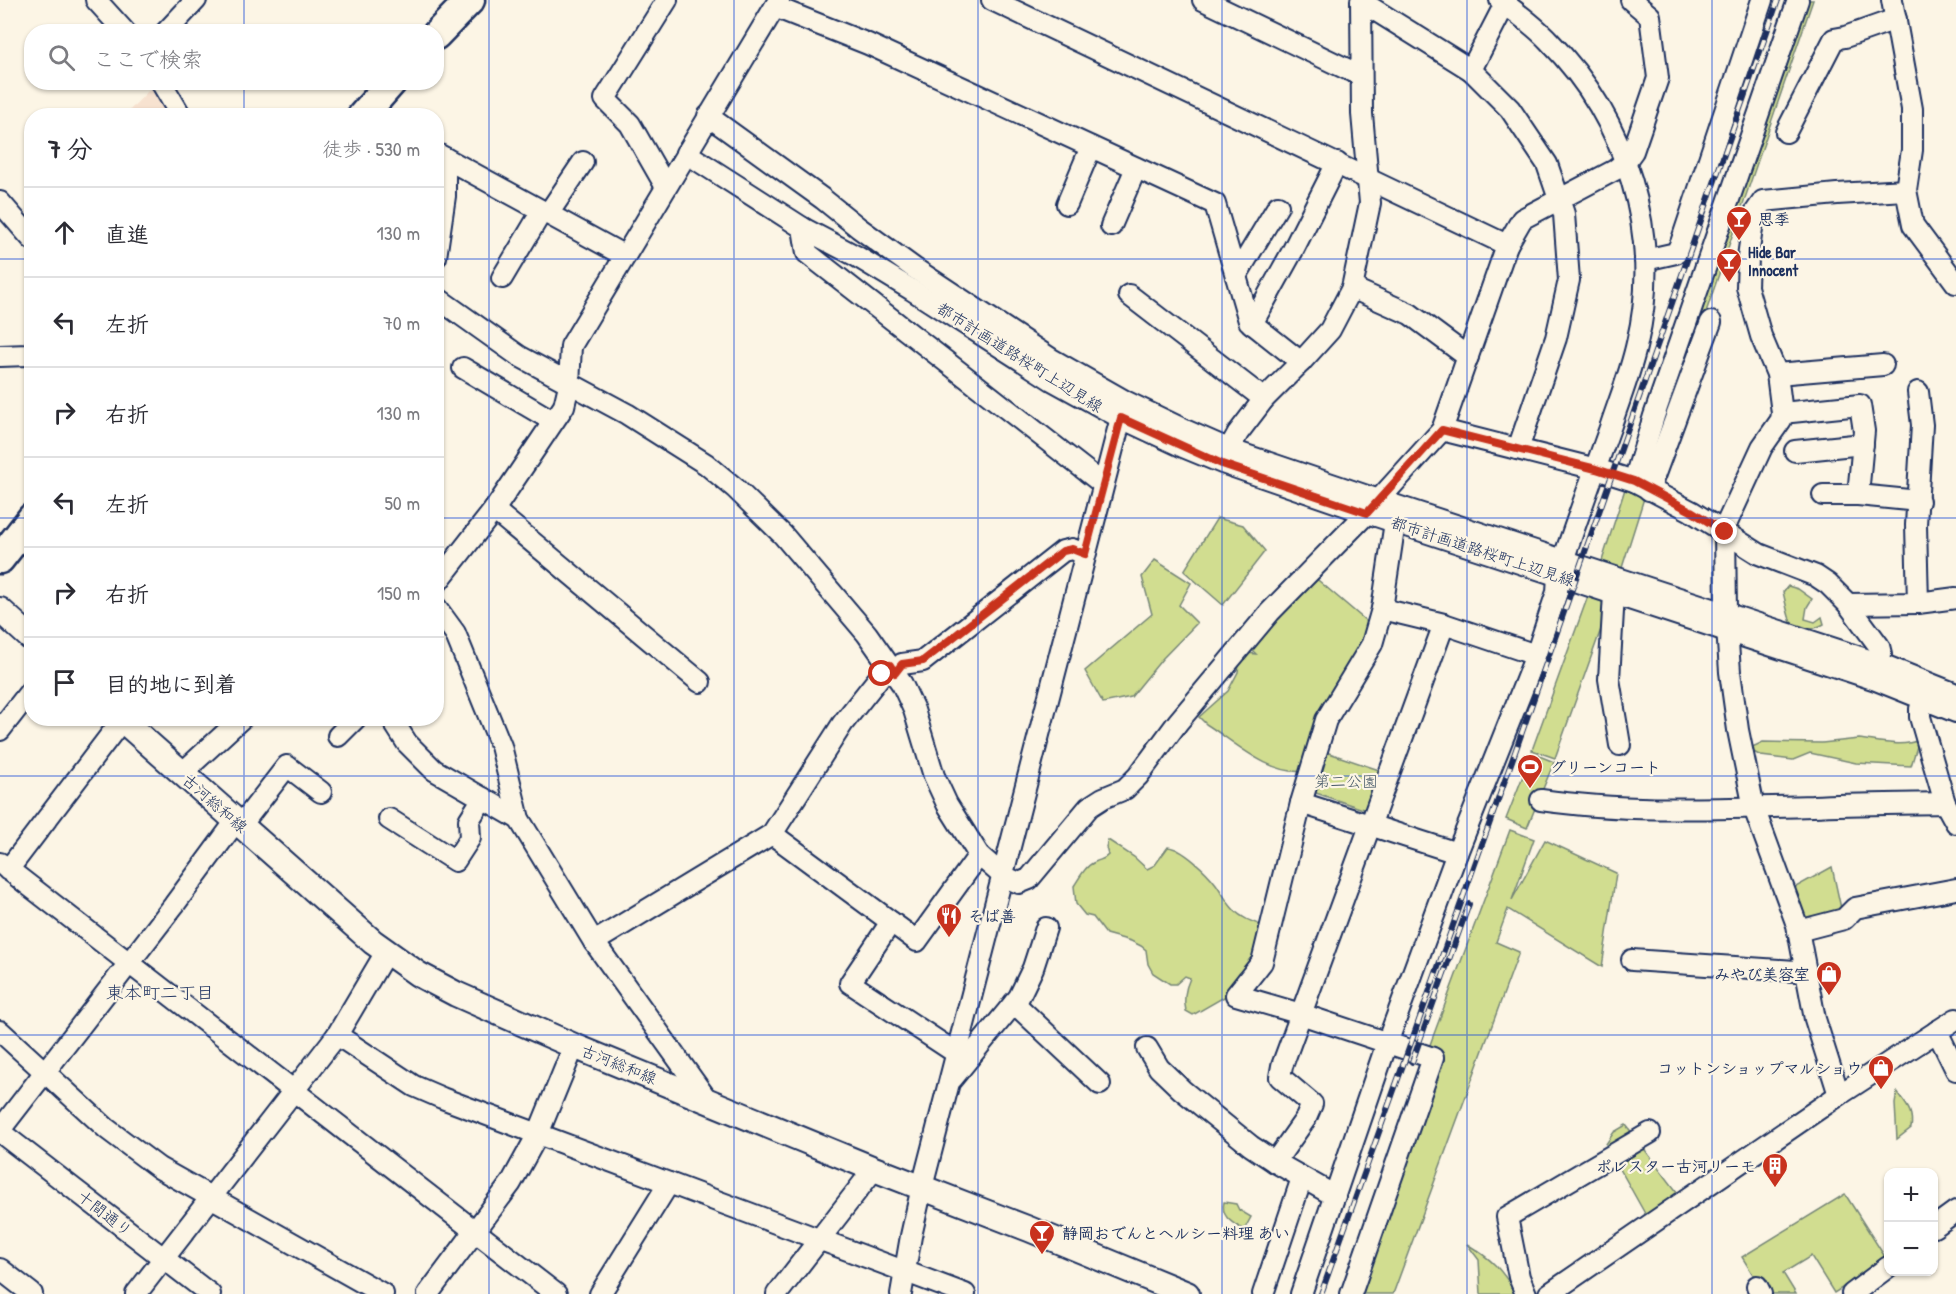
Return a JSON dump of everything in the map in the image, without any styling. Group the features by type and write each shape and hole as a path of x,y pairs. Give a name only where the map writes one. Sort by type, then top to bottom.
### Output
{"highway":[{"path":"444,27 470,0"},
{"path":"374,108 386,90"},
{"path":"0,559 24,528"}],"main road":[{"path":"0,610 24,632"},
{"name":"古河総和線","path":"129,726 386,952 418,974 456,994 574,1046 1180,1293"}],"street":[{"path":"96,0 118,24"},
{"path":"174,24 196,0"},
{"path":"666,187 630,124 605,99 667,0"},
{"path":"992,0 1507,245"},
{"path":"1203,0 1353,72"},
{"path":"444,305 519,356 627,414 706,464 735,488 783,536 867,634 902,684 914,710 934,776 947,804 979,855 1003,876 1018,883 1029,879 1089,807 1125,789 1138,776 1178,722 1270,612 1373,506 1442,430 1507,245 1522,219 1615,170 1633,151 1658,78 1650,16 1631,0"},
{"path":"1642,486 1654,416 1798,0"},
{"path":"1362,1 1471,70 1510,109 1547,164 1564,214 1569,280 1556,338 1518,449"},
{"path":"1225,456 1264,399 1301,363 1330,330 1352,288 1370,203 1362,114 1362,1"},
{"path":"1301,1294 1387,1043 1457,853 1536,656 1557,592 1561,568 1633,361 1644,300 1645,260 1635,189 1610,125 1580,76 1548,40 1504,1 1471,70"},
{"path":"444,574 494,510 564,406 570,385 571,346 777,3 1215,204 1249,321 1301,363"},
{"path":"1645,260 1676,253 1681,243 1757,3"},
{"path":"1786,132 1834,39 1845,37 1894,10 1912,118 1912,150 1906,190 1913,225 1956,283"},
{"path":"166,90 176,108"},
{"name":"都市計画道路桜町上辺見線","path":"708,116 914,268 1053,360 1123,410"},
{"path":"1067,204 1091,147"},
{"name":"都市計画道路桜町上辺見線","path":"686,153 803,228 856,256 1052,380 1225,456 1878,672 1926,690 1956,694"},
{"path":"444,157 625,256"},
{"path":"502,278 545,212 583,162"},
{"path":"1252,324 1338,163"},
{"path":"1111,226 1136,168"},
{"path":"444,186 444,203"},
{"path":"1839,1095 1815,1019 1797,925 1754,808 1738,730 1730,672 1725,527 1762,447 1781,420 1782,413 1777,374 1761,336 1747,287 1748,257 1754,214 1763,201 1906,190"},
{"path":"0,202 24,230"},
{"path":"1236,276 1278,206"},
{"path":"803,228 807,253 1103,484"},
{"path":"1352,288 1410,314 1468,357"},
{"path":"1129,295 1264,399"},
{"path":"1642,486 1711,322"},
{"path":"0,358 24,355"},
{"path":"1777,374 1883,365"},
{"path":"463,368 553,421"},
{"path":"1918,392 1922,425 1916,525 1918,603"},
{"path":"1782,413 1860,405 1864,431 1858,495"},
{"path":"901,1294 922,1188 948,1083 1123,410"},
{"path":"1442,430 1596,469 1642,486 1691,511 1759,554 1816,576 1828,584 1848,604 1879,646 1881,654 1878,672"},
{"path":"1795,451 1863,444"},
{"path":"1823,495 1858,495 1919,501"},
{"name":"都市計画道路桜町上辺見線","path":"1373,506 1395,522 1561,568 1614,594 1727,622"},
{"path":"494,510 700,682"},
{"path":"1351,1294 1433,1058 1236,995 1262,962 1301,803 1326,720 1372,644 1382,609 1395,522"},
{"path":"594,942 772,834 843,723 892,669 902,664 923,661 1063,551 1072,549 1085,554"},
{"path":"1614,594 1609,679 1620,745"},
{"path":"1848,604 1918,603 1956,598"},
{"path":"1382,609 1444,624 1536,656"},
{"path":"444,618 455,633 501,746 519,819 594,942 708,1101"},
{"path":"1275,1162 1306,1118 1312,1104 1280,1077 1282,1066 1444,624"},
{"path":"1926,690 1920,717 1945,803 1956,823"},
{"name":"都市計画道路桜町上辺見線","path":"1926,690 1956,712"},
{"path":"0,730 24,699"},
{"path":"115,726 4,866 555,1294"},
{"path":"182,773 233,726"},
{"path":"338,736 348,726"},
{"path":"396,726 407,743 434,770 519,819"},
{"path":"0,1131 238,823 287,766 321,792"},
{"path":"389,819 455,861 470,838 469,820 483,798"},
{"path":"1541,800 1613,808 1754,808 1945,803"},
{"path":"1301,803 1457,853"},
{"path":"772,834 917,941 979,855"},
{"path":"1798,931 1844,919 1855,908 1956,889"},
{"path":"891,922 850,983 956,1053"},
{"path":"948,1083 1014,1003 1029,976 1046,928"},
{"path":"136,1294 337,1035 386,952"},
{"path":"1632,960 1795,970 1804,966"},
{"path":"1014,1003 1100,1084"},
{"path":"1549,1294 1839,1095 1956,1019"},
{"path":"0,1031 107,1129 159,1168 383,1294"},
{"path":"1937,1031 1956,1070"},
{"path":"337,1035 414,1086 965,1294"},
{"path":"428,1294 511,1183 538,1134 574,1046"},
{"path":"1147,1048 1159,1068 1182,1090 1251,1146 1335,1196"},
{"name":"十間通り","path":"0,1131 210,1294"},
{"path":"1526,1294 1519,1277 1507,1217 1650,1133"},
{"path":"777,1294 874,1169"},
{"path":"1263,1294 1302,1178"},
{"path":"600,1294 669,1183"},
{"path":"1938,1224 1956,1211"},
{"path":"0,1269 32,1294"},
{"path":"1852,1294 1884,1270"}],"shaded area":[{"path":"149,90 159,90 168,108 132,108"}],"green space":[{"path":"1797,0 1813,0 1648,481 1629,474"},
{"path":"1625,489 1645,495 1620,574 1600,567"},
{"path":"1217,518 1243,525 1265,551 1223,605 1184,571"},
{"path":"1155,560 1191,583 1179,605 1197,623 1162,659 1131,697 1103,703 1085,671 1152,614 1142,577"},
{"path":"1312,575 1373,627 1306,771 1292,771 1266,763 1253,756 1199,717 1228,691 1238,672 1239,664 1247,653 1256,654 1250,648"},
{"path":"1788,586 1798,589 1812,599 1807,607 1805,619 1815,622 1822,617 1824,624 1803,630 1792,624 1783,592"},
{"path":"1588,596 1610,604 1555,758 1532,750"},
{"path":"1859,739 1897,744 1919,740 1911,766 1856,763 1810,753 1793,760 1761,756 1748,749 1763,742 1822,743"},
{"name":"第二公園","path":"1326,752 1379,770 1366,810 1313,792"},
{"name":"グリーンコート","path":"1532,753 1554,762 1527,828 1506,819"},
{"path":"1510,830 1534,839 1512,900 1545,840 1616,873 1602,967 1508,909 1496,942 1519,952 1393,1294 1359,1294 1444,1056 1428,1050"},
{"path":"1108,840 1134,857 1147,869 1155,865 1168,847 1174,848 1207,873 1238,914 1264,927 1260,955 1233,992 1193,1015 1186,1011 1185,1007 1185,994 1190,978 1185,976 1176,984 1170,984 1153,973 1148,964 1146,950 1131,941 1106,934 1093,917 1085,915 1076,904 1074,886 1088,866 1108,855 1106,847"},
{"path":"1832,867 1842,913 1802,925 1792,889"},
{"path":"1897,1092 1909,1108 1912,1122 1911,1128 1897,1139 1895,1104"},
{"path":"1626,1125 1681,1197 1648,1219 1606,1144 1614,1132"},
{"path":"1845,1194 1884,1255 1884,1262 1834,1293 1811,1256 1783,1273 1796,1294 1765,1294 1742,1257"},
{"path":"1224,1202 1236,1204 1239,1210 1251,1217 1244,1230 1226,1216"},
{"path":"1467,1244 1495,1265 1517,1294 1481,1294 1479,1260"}],"railway":[{"path":"1321,1294 1514,755 1778,0"},
{"path":"1412,1062 1469,904"}],"place":[{"name":"思季","path":"1739,242"},
{"name":"Hide Bar Innocent","path":"1729,284"},
{"name":"グリーンコート","path":"1530,790"},
{"name":"そば善","path":"949,939"},
{"name":"みやび美容室","path":"1829,997"},
{"name":"コットンショップマルショウ","path":"1881,1091"},
{"name":"ポレスター古河リーモ","path":"1775,1189"},
{"name":"静岡おでんとヘルシー料理 あい","path":"1042,1256"}],"district":[{"name":"東本町二丁目","path":"160,993"}],"route":[{"path":"882,674 890,665 895,673 902,664 923,661 1063,551 1072,549 1085,554 1121,418 1222,464 1367,513 1442,430 1596,469 1634,481 1677,503 1725,532"}]}
